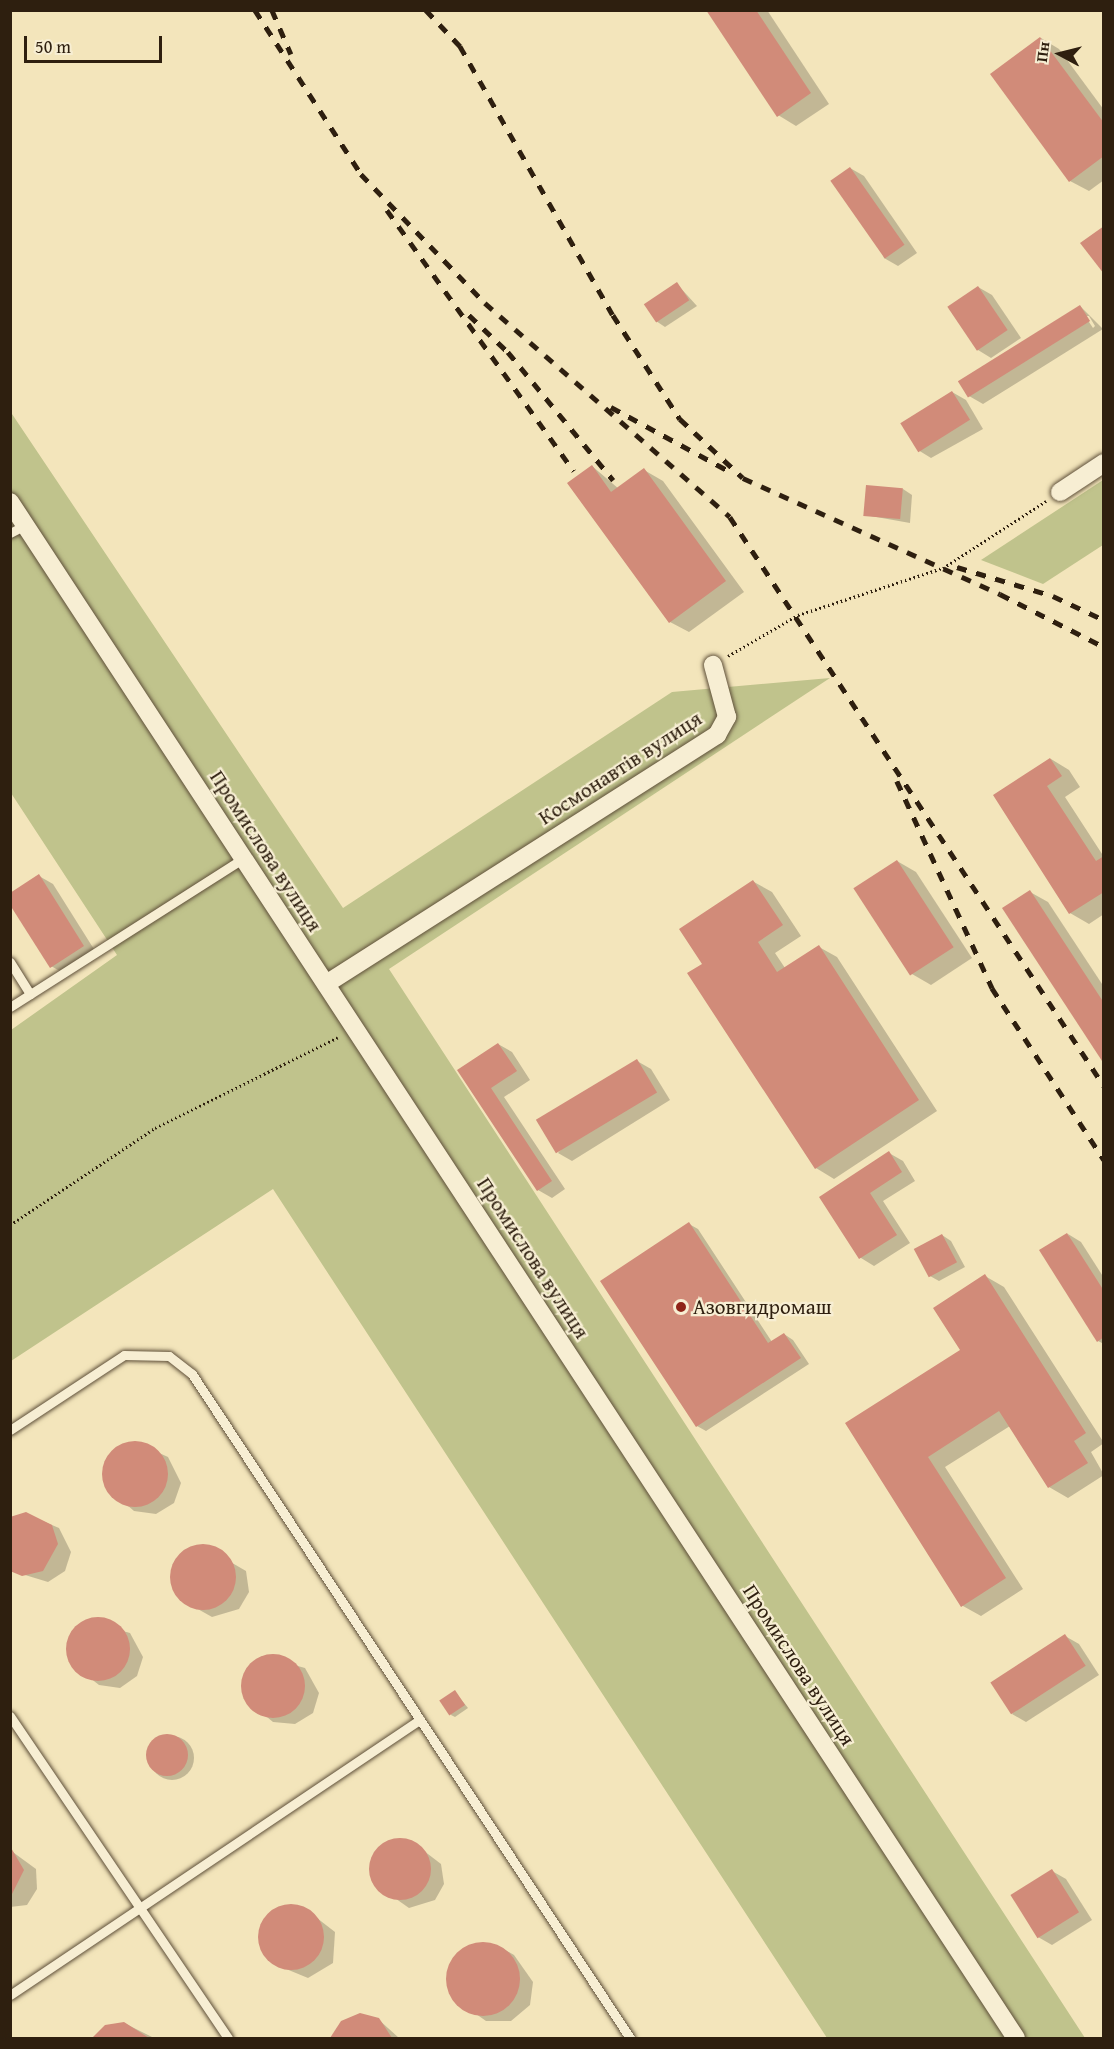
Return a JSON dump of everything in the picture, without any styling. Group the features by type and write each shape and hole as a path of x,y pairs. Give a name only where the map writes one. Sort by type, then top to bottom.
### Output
{"street":[{"path":"1060,492 1104,464"},
{"name":"Промислова вулиця","path":"10,502 18,529 244,858 1016,2038"},
{"name":"Космонавтів вулиця","path":"326,984 717,735 727,717 713,665"}],"lane":[{"path":"10,1007 244,858"},
{"path":"10,962 30,994"},
{"path":"10,1430 124,1355 169,1356 192,1374 630,2038"},
{"path":"10,1716 228,2038"},
{"path":"10,1995 420,1720"}],"path":[{"path":"713,665 798,615 943,568 1060,492"},
{"path":"10,1225 155,1128 356,1029"}],"green space":[{"path":"10,411 343,908 672,692 830,678 389,969 1085,2038 827,2038 273,1189 11,1361 11,1030 117,955 11,793"},
{"path":"1103,480 1103,545 1043,584 981,560"}],"building":[{"path":"706,10 756,10 811,93 777,117"},
{"path":"1040,37 1104,123 1104,156 1069,182 990,74"},
{"path":"850,167 904,245 885,259 830,181"},
{"path":"1104,226 1104,274 1080,243"},
{"path":"677,282 689,300 656,323 644,304"},
{"path":"978,286 1008,330 977,351 947,307"},
{"path":"1080,305 1090,321 968,397 958,381"},
{"path":"952,391 970,420 918,452 900,423"},
{"path":"592,465 611,492 644,468 726,581 669,623 567,483"},
{"path":"866,485 903,488 900,519 863,516"},
{"path":"1050,758 1062,776 1047,786 1096,861 1104,856 1104,892 1069,914 993,795"},
{"path":"897,860 954,947 910,976 853,888"},
{"path":"39,874 84,946 50,968 10,905 10,893"},
{"path":"753,880 783,925 758,942 777,972 819,945 919,1100 815,1169 687,973 702,964 679,929"},
{"path":"1030,890 1104,1003 1104,1064 1002,908"},
{"path":"498,1043 517,1071 491,1088 552,1181 537,1191 457,1070"},
{"path":"637,1059 657,1092 556,1153 536,1120"},
{"path":"889,1151 902,1172 870,1193 897,1235 859,1259 819,1197"},
{"name":"Азовгидромаш","path":"689,1222 768,1343 784,1333 801,1358 696,1427 600,1281"},
{"path":"1067,1233 1104,1291 1104,1337 1097,1342 1039,1250"},
{"path":"942,1234 957,1262 929,1277 914,1249"},
{"path":"985,1274 1086,1433 1074,1441 1088,1463 1048,1488 999,1411 928,1457 1006,1578 961,1607 845,1423 960,1350 933,1308"},
{"path":"135,1441 148,1443 163,1456 168,1474 166,1487 153,1502 135,1507 122,1505 107,1492 102,1474 104,1461 117,1446"},
{"path":"26,1512 52,1525 58,1544 43,1571 22,1576 10,1571 10,1517"},
{"path":"203,1544 216,1547 226,1554 233,1564 236,1577 233,1590 226,1600 216,1607 203,1610 190,1607 180,1600 173,1590 170,1577 173,1564 180,1554 190,1547"},
{"path":"98,1617 121,1626 130,1649 121,1672 98,1681 75,1672 66,1649 75,1626"},
{"path":"1065,1634 1086,1666 1011,1714 990,1682"},
{"path":"267,1654 279,1654 296,1663 303,1674 305,1686 303,1698 296,1709 279,1718 267,1718 255,1713 246,1704 241,1692 241,1680 246,1668 255,1659"},
{"path":"455,1690 465,1705 449,1716 439,1701"},
{"path":"167,1734 175,1735 182,1740 187,1747 187,1763 182,1770 175,1775 167,1776 159,1775 152,1770 147,1763 146,1755 147,1747 152,1740 159,1735"},
{"path":"394,1838 406,1838 422,1847 429,1857 431,1869 429,1881 422,1891 406,1900 394,1900 383,1895 374,1886 369,1875 369,1863 374,1852 383,1843"},
{"path":"10,1846 24,1870 10,1898"},
{"path":"1052,1869 1079,1912 1037,1938 1010,1895"},
{"path":"285,1904 297,1904 309,1909 319,1919 324,1937 322,1950 309,1965 297,1970 285,1970 273,1965 263,1955 258,1943 258,1931 263,1919 273,1909"},
{"path":"483,1942 504,1948 514,1958 520,1979 514,2000 504,2010 483,2016 462,2010 452,2000 446,1979 452,1958 462,1948"},
{"path":"360,2013 379,2018 392,2038 330,2038 341,2021"},
{"path":"124,2022 149,2038 92,2038 105,2025"}],"railway":[{"path":"255,10 361,174 485,303 730,517 1104,1086"},
{"path":"272,10 291,54"},
{"path":"426,10 460,46 613,315 680,419 743,478 1000,594 1104,647"},
{"path":"387,210 574,471"},
{"path":"469,315 508,352 613,480"},
{"path":"611,407 727,470"},
{"path":"957,567 1053,596 1104,620"},
{"path":"897,781 992,988 1104,1160"}],"place":[{"name":"Азовгидромаш","path":"681,1307"}]}
